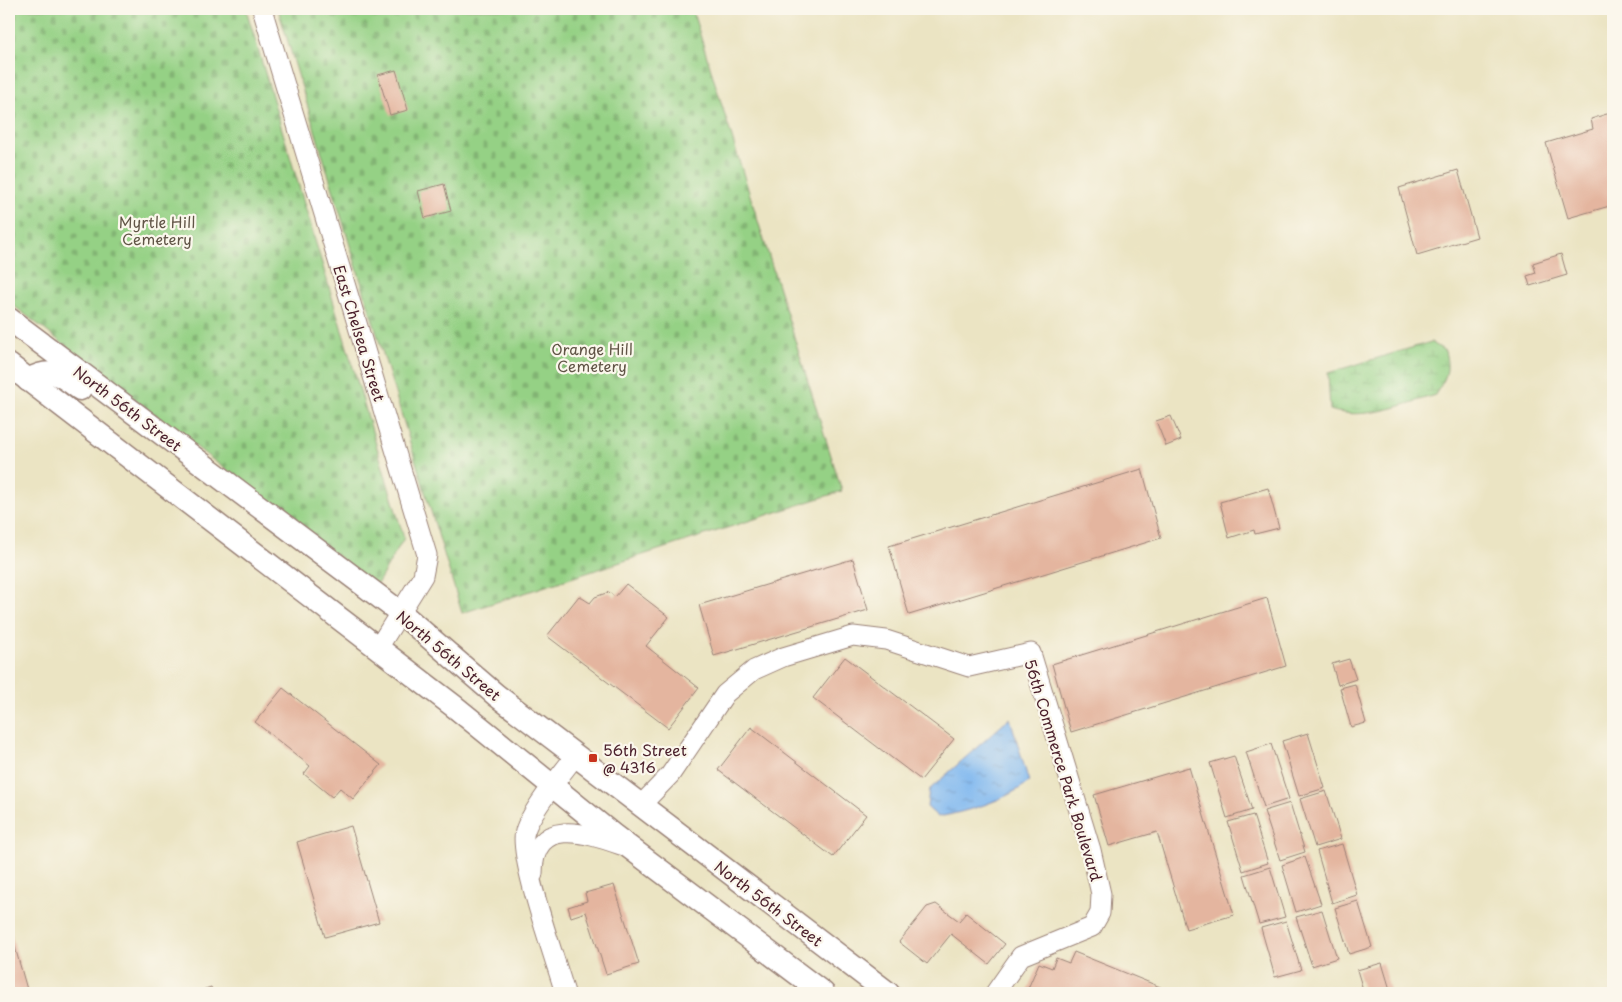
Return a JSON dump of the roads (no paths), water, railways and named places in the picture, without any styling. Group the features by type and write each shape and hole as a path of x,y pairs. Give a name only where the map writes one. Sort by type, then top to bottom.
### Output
{"main road":[{"name":"North 56th Street","path":"9,319 401,613 496,695 888,993"},
{"path":"9,365 378,648 631,848 824,993"},
{"path":"28,380 39,374 61,375 179,465 200,472 211,471"}],"street":[{"name":"East Chelsea Street","path":"262,9 427,556 423,576 378,648"},
{"name":"56th Commerce Park Boulevard","path":"641,806 670,776 725,694 754,670 783,657 853,636 886,640 968,668 1031,653 1091,850 1101,894 1100,913 1092,927 1021,956 995,993"},
{"path":"566,993 533,885 523,838 525,829 552,786 576,755"},
{"path":"533,885 533,866 536,852 543,843 559,832 592,835 631,848"}],"water":[{"path":"1010,718 1029,782 1009,795 997,800 962,812 938,817 927,807 929,790"}],"place":[{"name":"56th Street @ 4316","path":"593,758"}],"park label":[{"name":"Myrtle Hill Cemetery","path":"157,230"},
{"name":"Orange Hill Cemetery","path":"592,356"}]}
